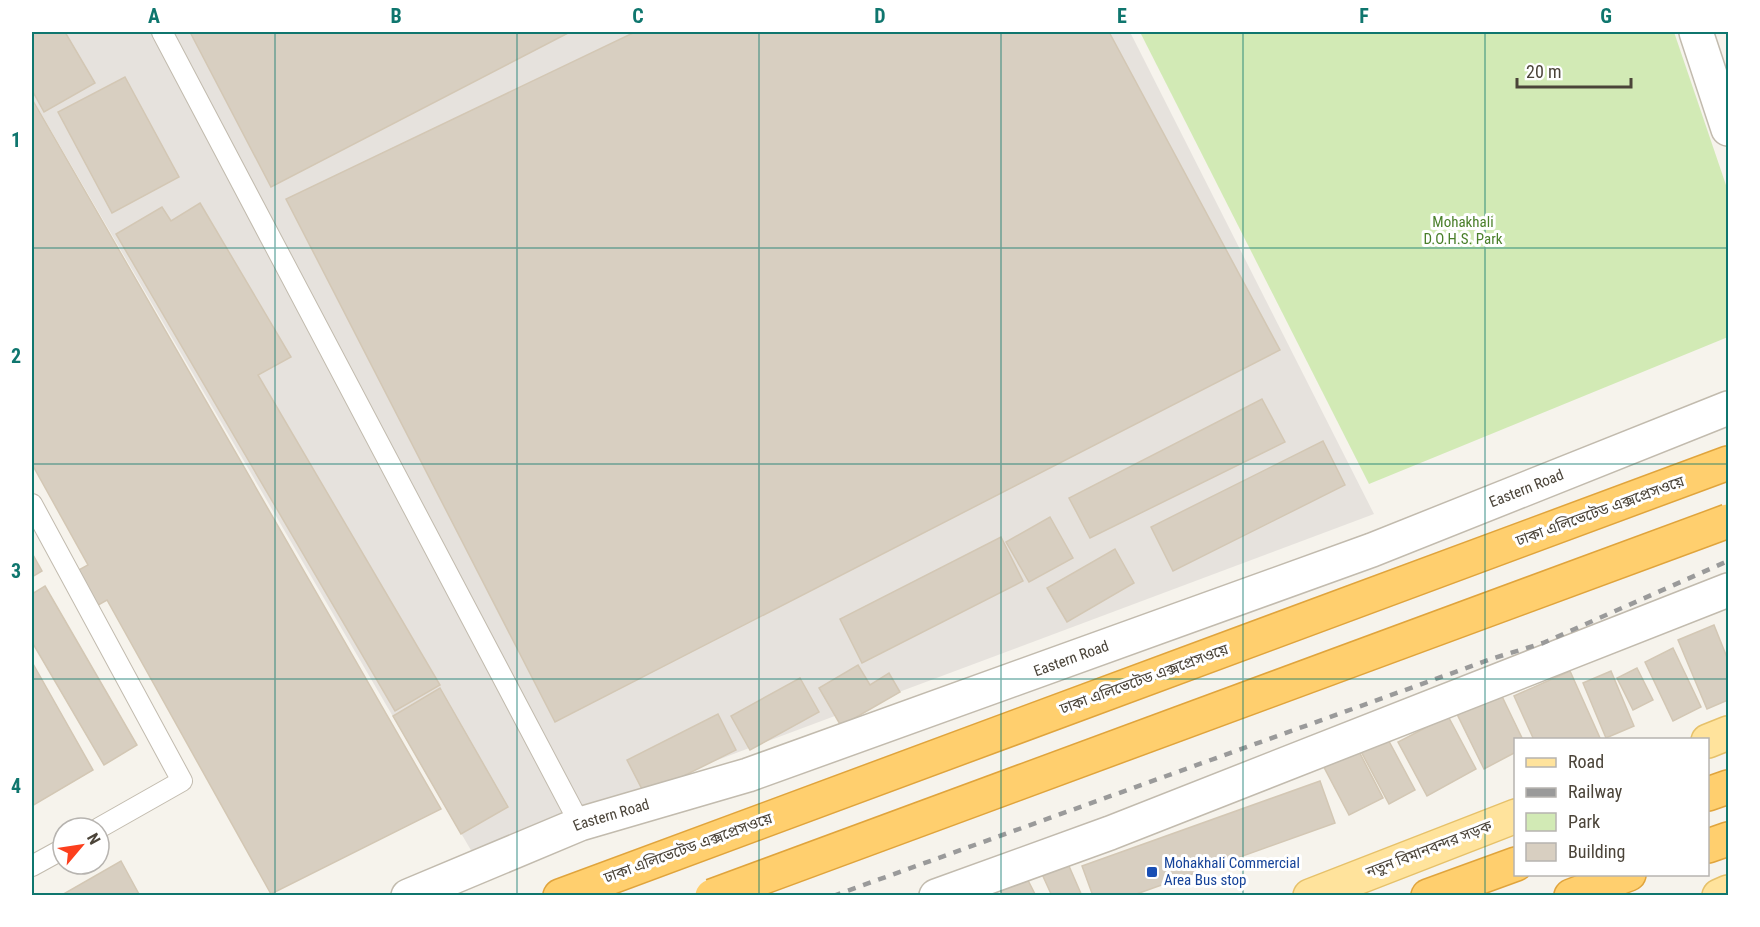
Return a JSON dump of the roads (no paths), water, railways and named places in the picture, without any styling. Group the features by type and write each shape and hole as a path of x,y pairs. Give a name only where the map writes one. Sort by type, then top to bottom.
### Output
{"highway":[{"name":"ঢাকা এলিভেটেড এক্সপ্রেসওয়ে","path":"560,896 1728,464"},
{"path":"712,896 1728,521"},
{"path":"1709,793 1728,787"},
{"path":"1709,845 1728,839"},
{"path":"1428,896 1514,864"},
{"path":"1571,896 1624,876"}],"main road":[{"path":"1709,740 1728,733"},
{"name":"নতুন বিমানবন্দর সড়ক","path":"1310,896 1514,816"},
{"path":"1719,896 1728,892"}],"street":[{"path":"1696,32 1728,129"},
{"name":"Eastern Road","path":"408,896 580,824 748,775 1361,554 1728,408"},
{"path":"936,896 1110,833 1728,590"}],"lane":[{"path":"162,32 580,824"},
{"path":"32,504 182,781 111,821"},
{"path":"32,866 51,856"}],"tram line":[{"path":"722,896 1479,624 1528,609 1728,520"}],"railway":[{"path":"833,896 1494,658 1543,643 1728,561"}],"place":[{"name":"Mohakhali Commercial Area Bus stop","path":"1152,872"}],"park label":[{"name":"Mohakhali D.O.H.S. Park","path":"1463,230"}]}
